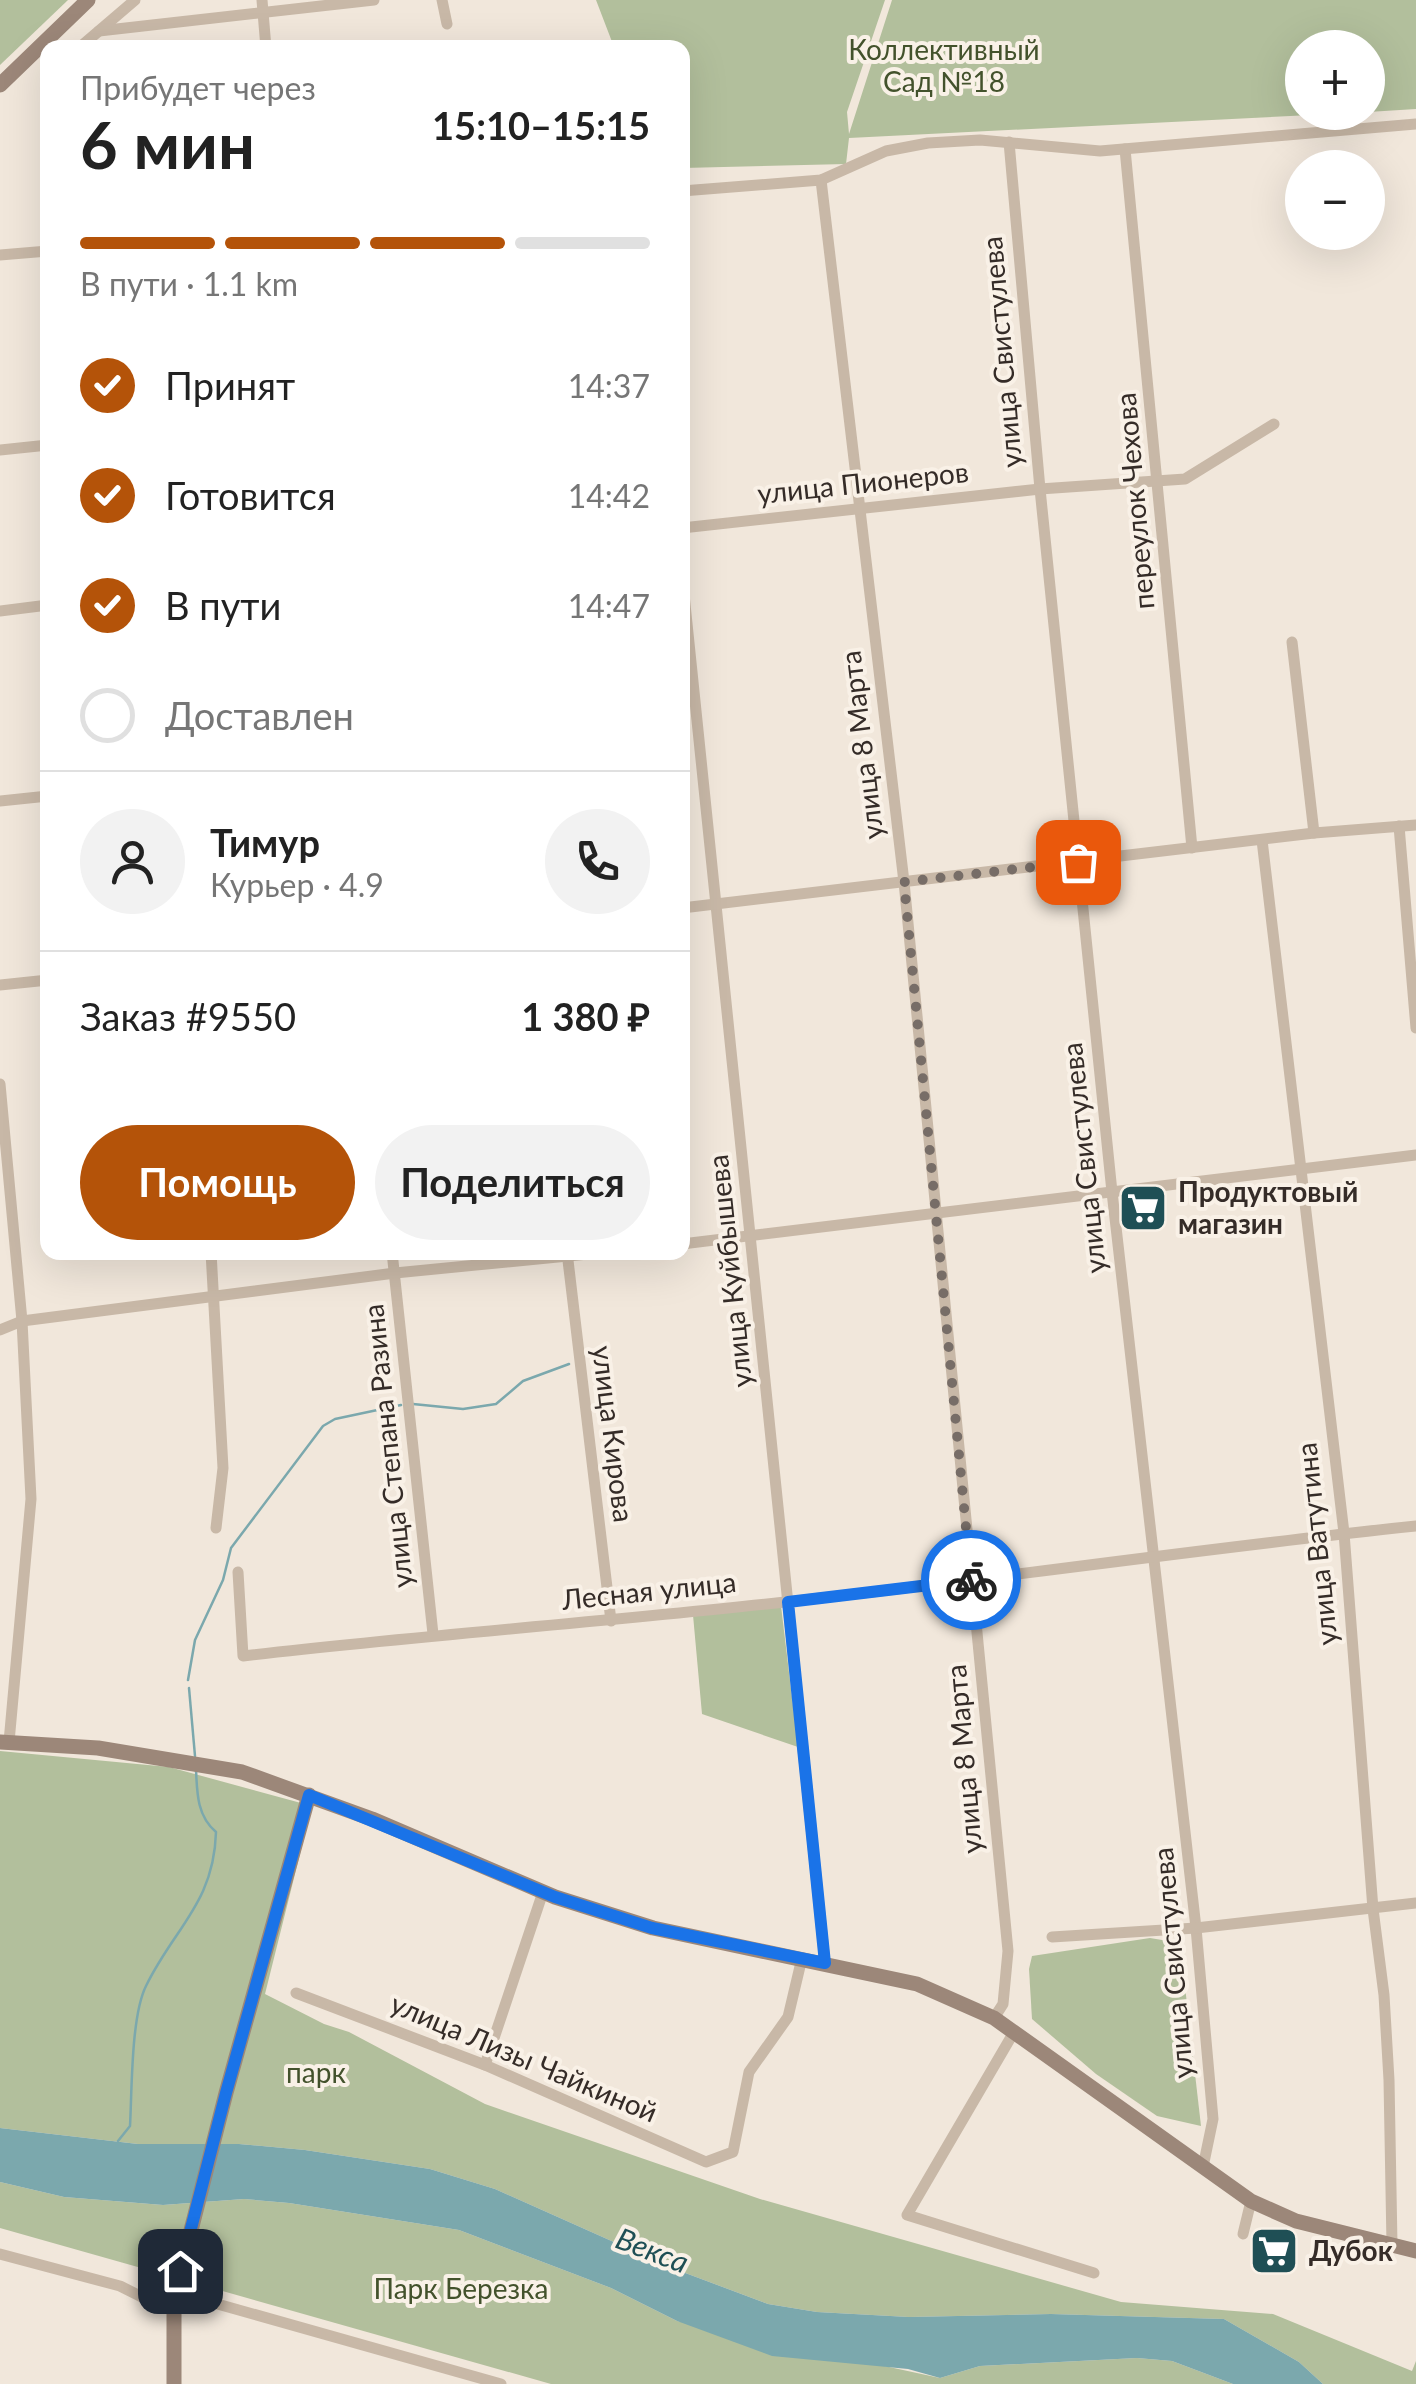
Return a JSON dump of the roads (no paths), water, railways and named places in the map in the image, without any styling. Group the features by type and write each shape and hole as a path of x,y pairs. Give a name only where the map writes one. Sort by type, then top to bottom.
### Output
{"main road":[{"path":"47,40 88,0"},
{"path":"0,85 40,46"},
{"path":"4,1742 49,1742 219,1766 309,1795 543,1892 652,1928 917,1984 994,2018 1251,2201 1296,2221 1416,2251"},
{"path":"174,2384 174,2297 309,1795"}],"street":[{"path":"88,40 135,0"},
{"path":"99,30 263,6 374,0"},
{"path":"442,0 448,24"},
{"path":"263,6 265,40"},
{"path":"690,190 821,180 886,151 928,142 980,140 1100,151 1416,124"},
{"name":"улица Свистулева","path":"1009,142 1040,489 1112,1192 1196,1928 1212,2119 1203,2167"},
{"name":"переулок Чехова","path":"1125,149 1192,848"},
{"name":"улица 8 Марта","path":"821,180 904,882 973,1580 1008,1952 1003,2004 994,2018"},
{"path":"0,255 40,251"},
{"name":"улица Пионеров","path":"690,527 1040,489 1184,480 1274,424"},
{"path":"0,450 40,446"},
{"path":"0,611 40,607"},
{"path":"1292,642 1314,833"},
{"name":"улица Куйбышева","path":"690,652 825,1963"},
{"path":"0,801 40,797"},
{"path":"690,907 1416,824"},
{"path":"1399,826 1416,1028"},
{"name":"улица Ватутина","path":"1262,840 1344,1534 1389,2080 1392,2245"},
{"path":"0,985 40,981"},
{"path":"0,1084 22,1321 31,1499 4,1742"},
{"path":"690,1243 1416,1155"},
{"path":"212,1260 223,1468 216,1528"},
{"name":"улица Степана Разина","path":"393,1260 433,1634"},
{"path":"0,1330 22,1321 216,1294 520,1260"},
{"name":"улица Кирова","path":"569,1260 610,1621"},
{"name":"Лесная улица","path":"238,1572 243,1656 433,1634 788,1602 1416,1526"},
{"path":"485,2065 543,1892"},
{"path":"1052,1937 1196,1928 1416,1903"},
{"name":"улица Лизы Чайкиной","path":"296,1992 485,2065 706,2162 733,2152 749,2072 788,2016 802,1958"},
{"path":"1014,2032 907,2215 1094,2273"},
{"path":"1243,2234 1251,2201"},
{"path":"0,2254 120,2286 142,2297 166,2296"},
{"path":"182,2294 500,2384"}],"water":[{"path":"0,2128 138,2144 239,2144 305,2150 430,2169 495,2189 672,2268 768,2304 817,2312 909,2317 1051,2314 1224,2319 1299,2362 1323,2384 1233,2384 1172,2361 1137,2358 980,2366 940,2378 908,2369 772,2356 677,2321 611,2288 459,2230 289,2203 244,2199 163,2205 64,2197 0,2182"}],"waterway":[{"path":"413,1404 463,1409 496,1404 523,1381 569,1364"},
{"path":"188,1680 195,1640 223,1580 231,1548 323,1426 335,1419 401,1405"},
{"path":"189,1688 195,1756"},
{"path":"118,2141 130,2126 133,2054 141,1999 200,1897 214,1857 216,1832 202,1811 196,1769"}],"place":[{"name":"Продуктовый магазин","path":"1143,1208"},
{"name":"Дубок","path":"1274,2251"}],"park label":[{"name":"Коллективный Сад №18","path":"944,66"},
{"name":"парк","path":"316,2073"},
{"name":"Парк Березка","path":"461,2289"}],"water label":[{"name":"Векса","path":"652,2251"}]}
